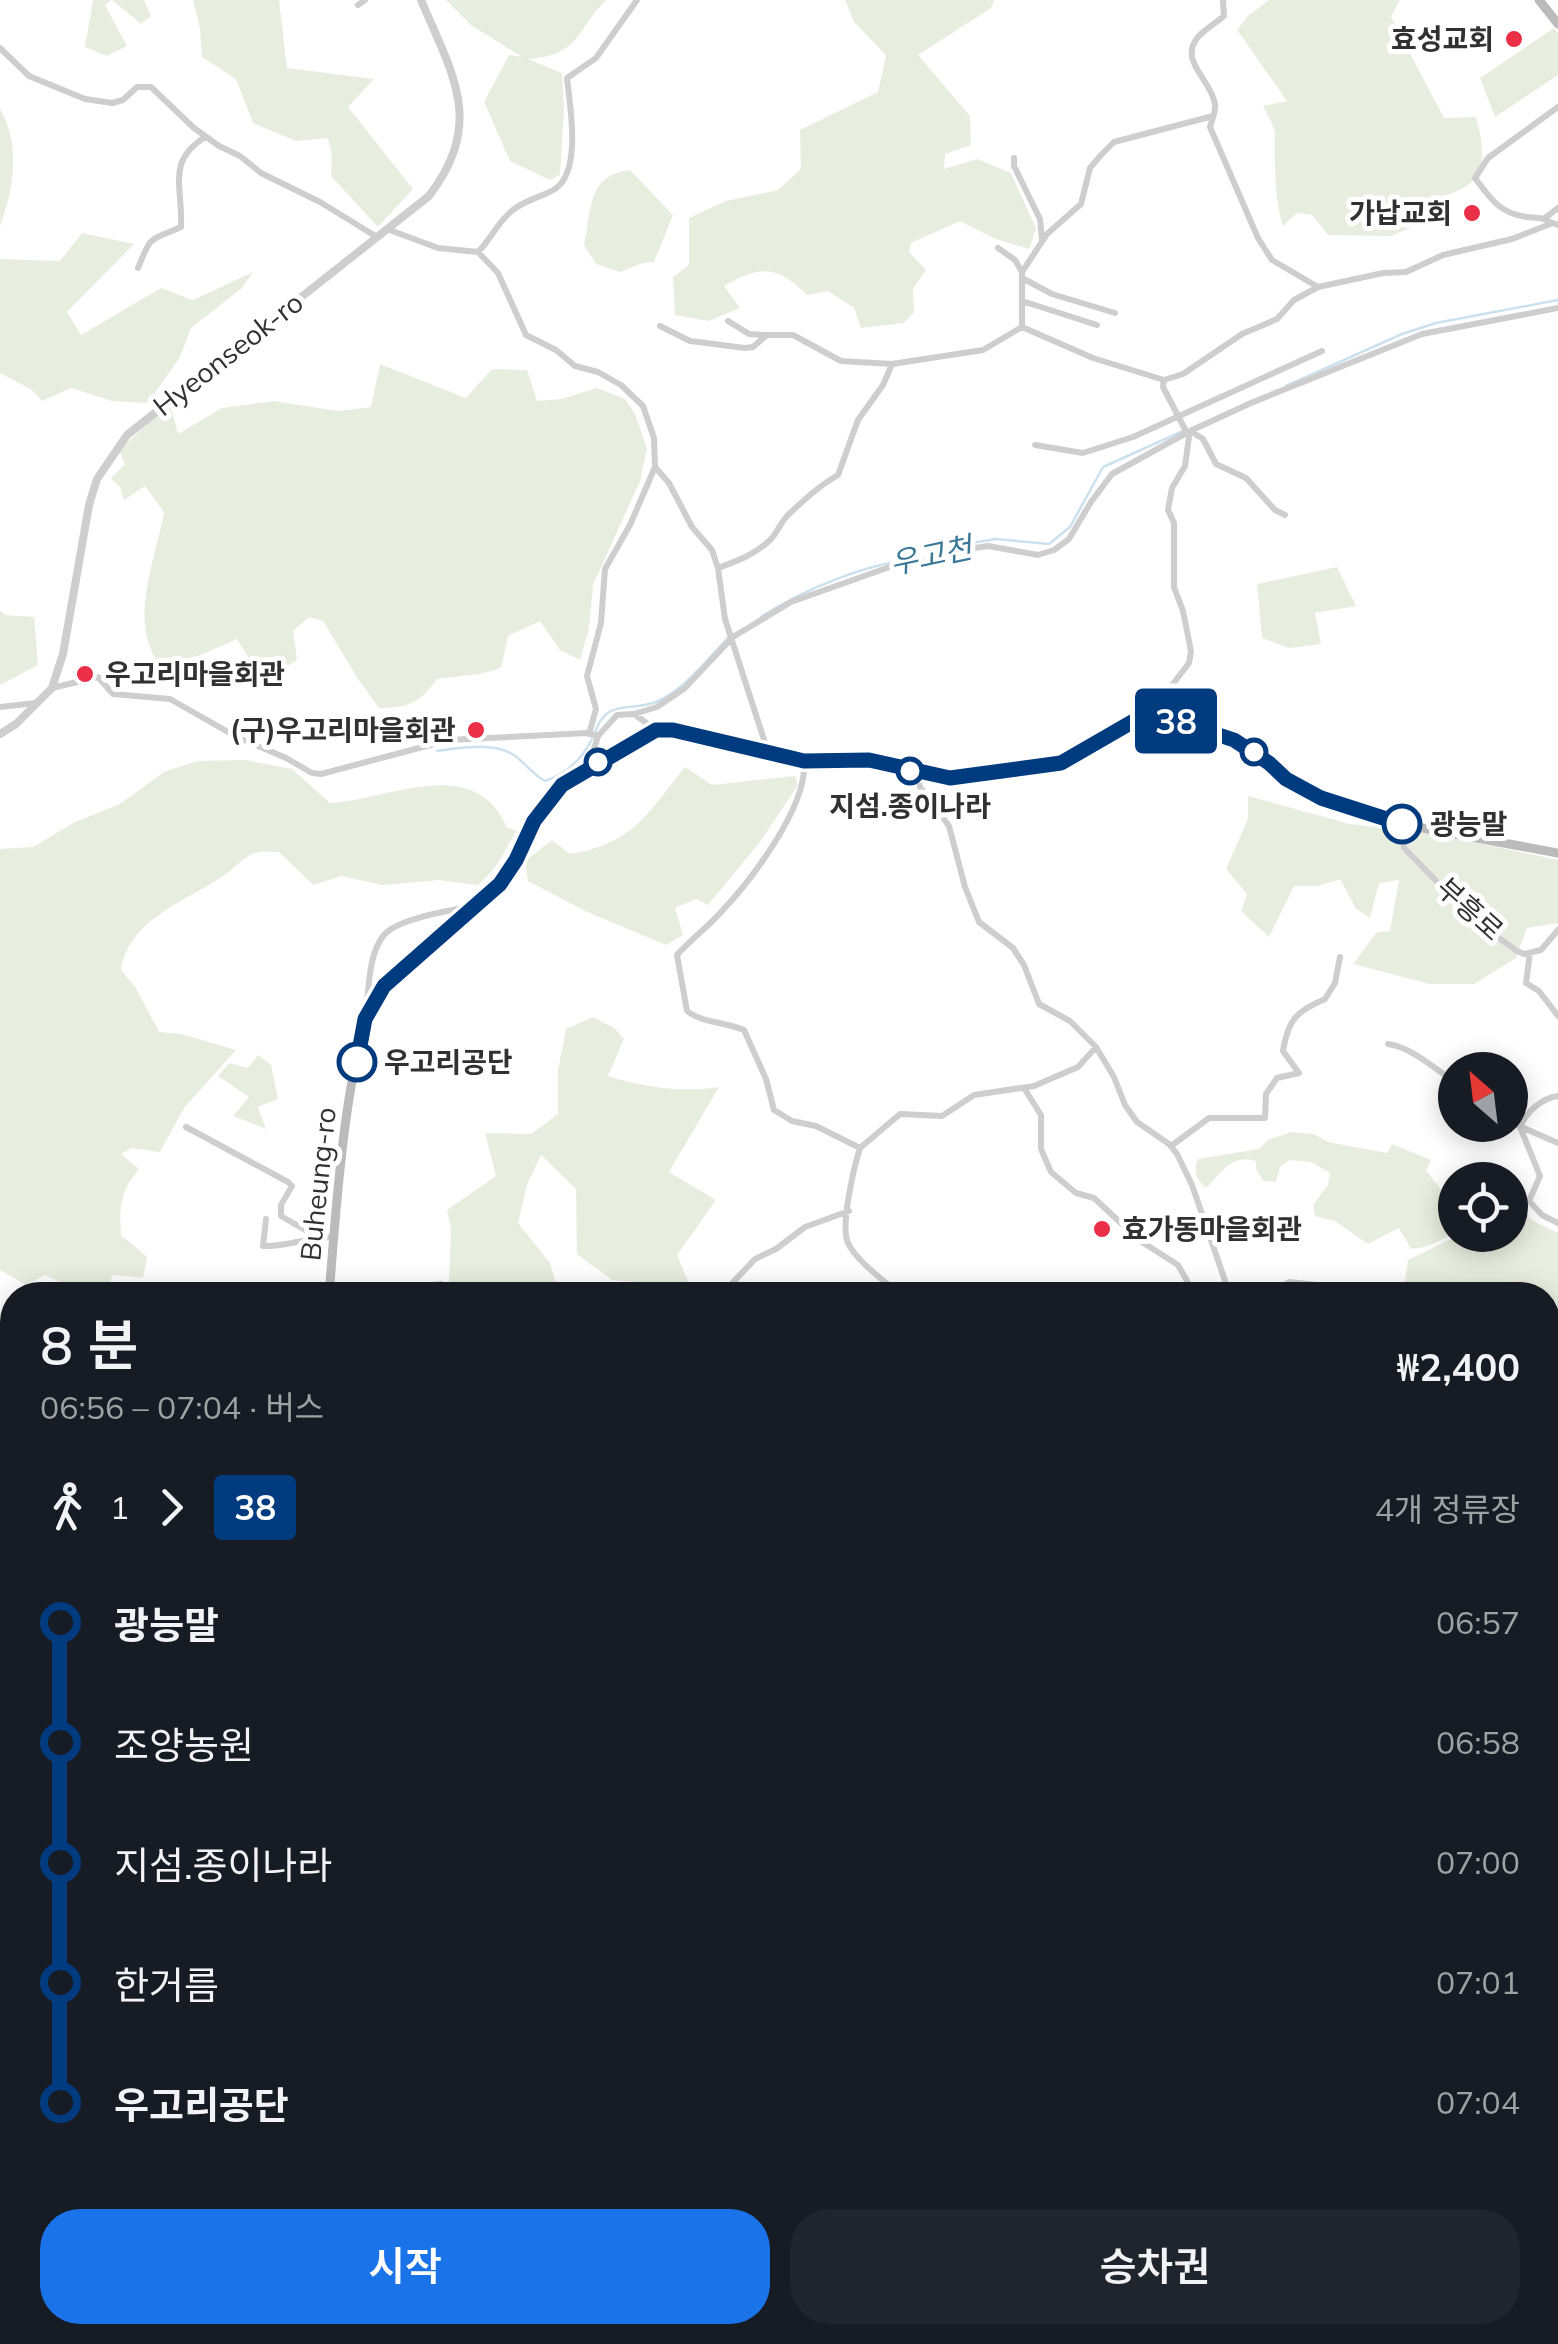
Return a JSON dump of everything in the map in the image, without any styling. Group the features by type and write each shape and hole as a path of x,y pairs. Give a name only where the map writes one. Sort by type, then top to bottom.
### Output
{"main road":[{"path":"1539,0 1558,24"},
{"path":"1547,0 1558,15"},
{"path":"656,730 673,730 804,761 869,760 950,778 1061,763 1132,722 1161,716 1234,740 1286,779 1321,798 1402,824 1558,853"},
{"name":"Buheung-ro","path":"331,1282 346,1119 365,1019 373,1000 393,976 500,884 534,821 562,785 656,730"}],"street":[{"name":"Hyeonseok-ro","path":"0,734 16,724 52,688 63,654 89,505 97,478 111,455 151,414 428,196 449,169 462,122 458,88 421,0"},
{"path":"478,252 514,208 564,180 569,168 572,128 566,78 596,58 637,0"},
{"path":"1223,0 1224,16 1198,37 1190,50 1190,58 1208,83 1216,107 1210,128 1258,238 1272,260 1318,287"},
{"path":"0,48 29,76 85,99 112,103 123,100 136,87 151,87 205,137 280,185 306,194 377,237"},
{"path":"1552,222 1498,208 1475,178 1488,158 1558,107"},
{"path":"1022,275 1042,242 1082,204 1090,168 1114,142 1214,116"},
{"path":"138,268 147,244 155,236 181,226 178,165 185,152 205,137"},
{"path":"1014,158 1014,166 1040,219 1042,242"},
{"path":"1022,327 1092,358 1164,380 1182,374 1242,334 1277,319 1294,300 1318,287 1406,272 1443,255 1512,239 1552,222 1558,208"},
{"path":"388,229 438,248 478,252 498,273 526,335 556,350 575,366 598,372 621,385 642,406 654,438 655,466 606,569 601,623 588,676 596,709 588,768"},
{"path":"998,248 1015,260 1022,275 1022,327"},
{"path":"1022,275 1052,294 1115,313"},
{"path":"1022,301 1097,325"},
{"path":"52,688 98,677 112,694 170,700 312,774 449,740 594,735 616,715 657,707 685,688 732,634 791,602 898,564 942,560 962,550 988,546 1038,555 1054,550 1068,539 1112,474 1187,432 1422,334 1558,308"},
{"path":"728,321 750,334 799,337 842,361 892,364 983,350 1022,327"},
{"path":"660,326 690,342 732,347 753,347 767,335"},
{"path":"1034,445 1084,453 1132,437 1322,350"},
{"path":"718,568 753,554 773,538 786,516 800,507 814,488 838,476 858,420 883,385 892,364"},
{"path":"1164,380 1163,387 1187,432 1185,466 1172,488 1168,510 1174,522 1174,587 1184,611 1191,650 1189,663 1166,699 1168,718"},
{"path":"1187,432 1203,440 1216,464 1246,478 1285,515"},
{"path":"655,466 692,526 712,550 725,619 769,754"},
{"path":"0,707 37,703"},
{"path":"634,714 656,730"},
{"path":"804,761 800,794 768,853 724,910 677,955 687,1011 694,1017 744,1030 766,1079 774,1110 860,1148"},
{"path":"917,773 920,787 949,826 978,922 1013,948 1024,964 1039,1004 1070,1021 1096,1047 1114,1077 1124,1105 1137,1122 1171,1146 1192,1185 1226,1282"},
{"name":"부흥로","path":"1402,824 1404,848 1447,892 1475,908 1496,936 1517,951 1541,950 1558,930"},
{"name":"Buheung-ro","path":"365,1019 371,971 381,938 389,930 435,914 476,906"},
{"path":"1530,953 1526,983 1539,990 1558,1016"},
{"path":"1171,1146 1209,1118 1266,1118 1266,1094 1277,1078 1299,1072 1282,1051 1292,1019 1306,1006 1326,999 1340,957"},
{"path":"1388,1044 1438,1071"},
{"path":"886,1282 849,1246 844,1227 852,1172 860,1148 900,1114 942,1116 974,1095 1024,1088 1078,1067 1096,1047"},
{"path":"1024,1088 1041,1115 1041,1149 1052,1172 1076,1193 1094,1198 1139,1240 1178,1266 1187,1282"},
{"path":"1528,1113 1555,1096"},
{"path":"186,1126 288,1182 292,1186 281,1206 281,1216 317,1237"},
{"path":"1528,1130 1558,1143"},
{"path":"1526,1142 1540,1176 1529,1201 1542,1215 1558,1223"},
{"path":"734,1282 755,1260 776,1250 805,1227 849,1212"},
{"path":"266,1219 264,1246 280,1247 317,1237 334,1237"}],"green space":[{"path":"93,0 112,0 105,5 127,46 107,56 85,47"},
{"path":"112,0 144,0 151,16 141,24"},
{"path":"193,0 279,0 287,68 374,79 348,107 413,189 378,227 331,176 328,138 296,141 253,123 236,79 202,57"},
{"path":"446,0 606,0 567,47 545,57 528,59 562,73 560,175 550,180 510,161 484,102 509,55 522,57 472,26"},
{"path":"845,0 994,0 991,8 918,55 970,116 971,145 945,154 944,169 977,159 1011,173 1036,228 1029,249 996,239 960,221 911,243 909,252 926,270 913,289 914,312 904,323 861,328 854,308 828,291 807,295 787,278 768,271 748,274 724,286 740,308 709,321 675,315 673,277 689,265 689,218 726,201 778,190 801,169 800,130 878,92 886,55 854,22"},
{"path":"1269,0 1400,0 1391,17 1444,118 1476,117 1482,162 1472,181 1431,199 1416,225 1391,236 1328,235 1312,215 1297,213 1283,226 1275,170 1275,133 1263,106 1287,101 1237,30"},
{"path":"1554,28 1558,34 1558,75 1495,117 1480,78"},
{"path":"0,109 11,137 13,167 0,226"},
{"path":"630,170 673,215 654,262 620,272 596,264 584,245 599,186 616,173"},
{"path":"82,233 134,244 67,312 81,335 161,288 193,300 253,272 242,288 191,328 180,357 148,403 112,401 71,388 42,401 32,390 0,373 0,259 60,261"},
{"path":"380,364 466,398 492,369 527,370 537,401 561,399 597,388 625,399 635,414 647,449 640,481 593,585 589,629 580,660 560,650 540,621 508,636 501,668 437,679 413,702 379,708 323,621 309,617 293,631 297,660 277,672 252,663 237,639 201,655 160,665 150,648 145,611 164,512 145,486 124,500 120,487 111,478 125,464 119,450 170,403 178,434 222,408 274,401 338,411 371,407"},
{"path":"1337,567 1356,606 1315,613 1321,644 1289,648 1262,638 1257,584"},
{"path":"0,611 34,617 38,665 0,685"},
{"path":"245,760 292,769 330,803 429,786 452,786 474,792 493,805 507,828 517,831 478,885 439,880 383,885 341,876 313,885 279,852 255,853 147,925 126,952 121,970 136,988 159,1032 182,1034 236,1050 184,1108 160,1152 131,1148 121,1154 139,1169 125,1192 120,1225 121,1235 147,1257 143,1278 113,1275 110,1282 61,1282 45,1275 32,1282 21,1282 0,1270 0,849 33,847 75,822 120,804 164,772 197,761"},
{"path":"685,767 712,785 795,776 798,785 760,842 708,905 696,899 675,908 683,935 666,945 585,911 528,881 525,861 552,840 570,854 609,843 649,813"},
{"path":"1248,796 1350,824 1431,833 1558,860 1558,923 1527,928 1516,958 1474,984 1430,984 1353,964 1377,932 1390,931 1399,880 1379,883 1370,918 1356,909 1340,879 1319,886 1294,886 1269,937 1241,911 1247,894 1226,869 1248,819"},
{"path":"593,1017 614,1028 624,1039 608,1076 663,1088 719,1087 669,1172 716,1200 677,1255 688,1281 612,1280 577,1254 576,1189 541,1155 527,1185 518,1223 550,1263 555,1282 449,1281 451,1229 447,1210 496,1176 485,1133 531,1134 558,1114 558,1070 566,1029"},
{"path":"258,1055 271,1065 278,1099 258,1107 266,1129 233,1116 249,1097 218,1076 229,1063 248,1068"},
{"path":"1291,1132 1314,1134 1328,1142 1387,1153 1392,1144 1431,1160 1426,1170 1438,1186 1438,1242 1411,1249 1399,1228 1368,1244 1335,1221 1315,1216 1313,1205 1328,1185 1330,1173 1311,1162 1290,1160 1280,1167 1276,1182 1263,1181 1256,1161 1247,1159 1233,1162 1206,1188 1198,1178 1198,1159 1259,1149 1268,1140"},
{"path":"1528,1216 1558,1233 1558,1282 1405,1282 1408,1260 1438,1245 1438,1252 1528,1252"}],"waterway":[{"name":"우고천","path":"1286,386 1402,334 1436,323 1558,300"},
{"name":"우고천","path":"934,558 965,544 996,539 1049,544 1070,527 1103,467 1183,431"},
{"name":"우고천","path":"761,617 838,579 881,565 921,559"},
{"name":"우고천","path":"595,732 600,721 613,710 656,702 677,690 729,637"},
{"name":"우고천","path":"437,751 476,747 504,750 545,781 573,765 592,739"}],"bus line":[{"name":"38","path":"357,1062 373,1000 393,976 500,884 534,821 562,785 656,730 673,730 804,761 869,760 950,778 1061,763 1132,722 1161,716 1234,740 1305,791 1402,824"}],"place":[{"name":"효성교회","path":"1514,39"},
{"name":"가납교회","path":"1472,213"},
{"name":"우고리마을회관","path":"85,674"},
{"name":"(구)우고리마을회관","path":"476,730"},
{"name":"지섬.종이나라","path":"910,771"},
{"name":"광능말","path":"1402,824"},
{"name":"우고리공단","path":"357,1062"},
{"name":"효가동마을회관","path":"1102,1229"}]}
